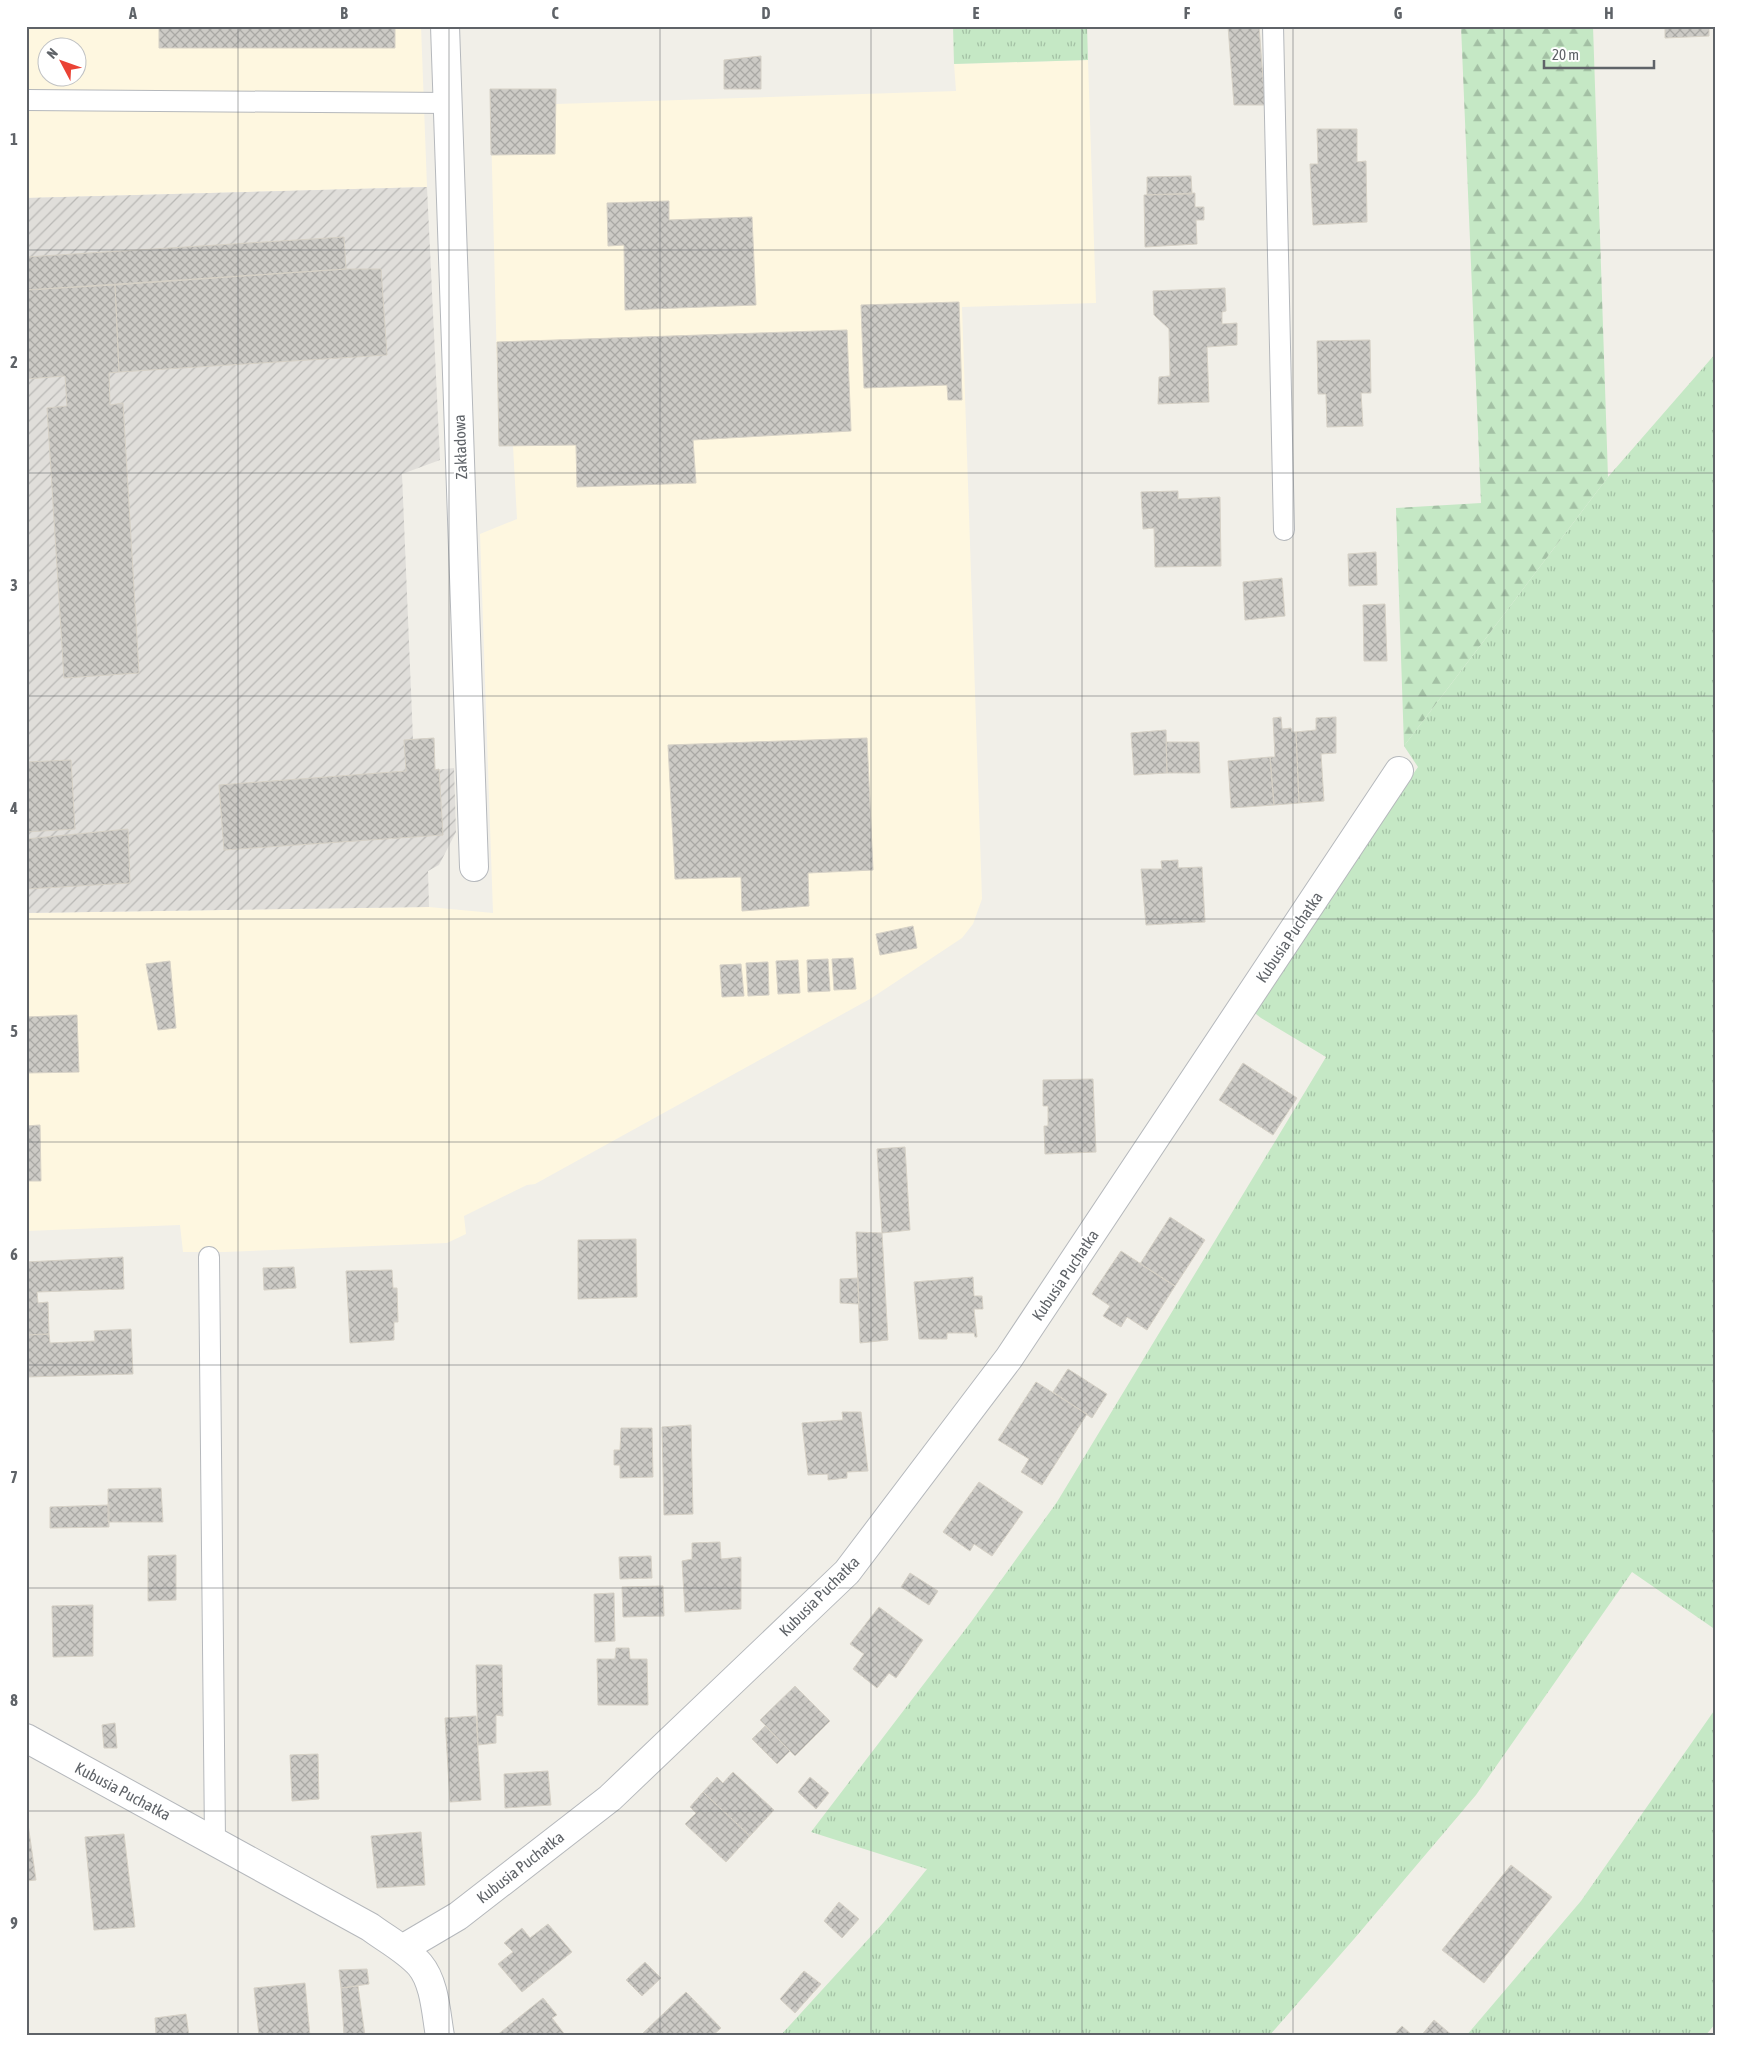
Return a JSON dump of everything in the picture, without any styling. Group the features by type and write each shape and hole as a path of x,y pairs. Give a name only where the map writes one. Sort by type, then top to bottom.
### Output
{"street":[{"name":"Zakładowa","path":"445,26 474,867"},
{"name":"Kubusia Puchatka","path":"26,1738 216,1841 370,1928 402,1949 458,1916 610,1798 847,1572 1008,1358 1399,771"},
{"path":"402,1949 420,1965 430,1982 440,2036"}],"lane":[{"path":"1272,26 1284,530"},
{"path":"26,100 448,103"},
{"path":"209,1256 216,1841"}],"shaded area":[{"path":"26,26 421,26 427,187 26,198"},
{"path":"1088,60 1096,303 962,307 982,899 973,924 962,938 870,999 535,1184 527,1185 464,1216 466,1234 447,1243 183,1252 180,1225 26,1231 26,913 429,907 493,913 480,534 517,519 513,446 499,446 490,89 556,89 556,104 956,91 954,64"},
{"path":"427,187 440,460 402,474 413,739 434,738 435,770 454,768 456,832 439,865 428,871 429,907 26,913 26,198"}],"green space":[{"path":"953,26 1087,26 1088,60 954,64"},
{"path":"1461,26 1593,26 1608,477 1404,746 1396,508 1481,503"},
{"path":"1716,353 1716,1630 1632,1572 1476,1795 1269,2036 780,2036 884,1922 927,1869 811,1832 971,1622 1057,1502 1326,1057 1251,1010 1418,767 1404,746 1608,477"},
{"path":"1716,1708 1716,2023 1705,2036 1466,2036 1581,1901"}],"building":[{"path":"159,26 395,26 395,48 159,48"},
{"path":"1228,26 1259,26 1265,105 1234,105"},
{"path":"1665,26 1709,26 1709,36 1665,38"},
{"path":"761,56 761,89 724,89 724,60"},
{"path":"490,89 556,89 555,154 491,155"},
{"path":"1317,129 1357,129 1357,162 1366,161 1367,222 1313,225 1310,164 1318,164"},
{"path":"1191,176 1192,194 1147,195 1147,177"},
{"path":"1195,193 1195,207 1204,207 1204,220 1196,220 1197,244 1145,247 1144,195"},
{"path":"669,201 669,220 752,217 756,305 625,310 624,245 608,246 607,203"},
{"path":"344,237 346,269 26,290 26,257"},
{"path":"346,269 381,269 387,355 119,372 115,285"},
{"path":"115,285 119,372 109,373 110,405 123,403 139,673 64,678 47,408 67,406 65,376 26,379 26,290"},
{"path":"1225,288 1226,311 1222,312 1222,324 1237,323 1237,345 1207,347 1209,402 1158,404 1159,377 1170,376 1169,329 1154,315 1153,291"},
{"path":"959,302 962,400 948,400 947,385 864,388 861,305"},
{"path":"847,330 851,431 693,440 696,483 577,487 576,445 499,446 497,342"},
{"path":"1370,340 1371,393 1361,393 1363,426 1327,427 1326,394 1318,394 1317,341"},
{"path":"1178,491 1178,499 1220,497 1221,566 1155,567 1154,528 1143,529 1141,492"},
{"path":"1376,552 1377,585 1349,586 1348,554"},
{"path":"1282,578 1285,616 1245,620 1243,582"},
{"path":"1385,604 1387,661 1364,661 1363,605"},
{"path":"1281,717 1282,729 1291,728 1292,732 1296,732 1299,803 1274,805 1270,757 1275,757 1273,718"},
{"path":"1336,717 1336,753 1321,754 1324,801 1299,803 1296,732 1316,730 1316,718"},
{"path":"1166,730 1167,773 1134,775 1131,733"},
{"path":"434,738 435,770 439,769 443,835 224,850 219,785 406,771 404,740"},
{"path":"867,738 873,870 808,873 809,906 742,911 741,877 675,879 668,745"},
{"path":"1166,742 1199,742 1200,773 1167,773"},
{"path":"1270,757 1274,805 1231,808 1228,761"},
{"path":"71,760 75,829 26,832 26,762"},
{"path":"128,829 130,883 26,889 26,839"},
{"path":"1178,860 1178,868 1202,867 1205,922 1146,925 1141,869 1162,869 1161,861"},
{"path":"913,926 917,948 880,955 876,934"},
{"path":"853,958 856,989 834,990 832,959"},
{"path":"828,959 830,991 808,992 807,960"},
{"path":"798,960 800,993 778,994 776,961"},
{"path":"170,961 176,1028 158,1030 146,964"},
{"path":"768,962 769,995 748,996 746,963"},
{"path":"741,964 744,996 722,997 720,965"},
{"path":"77,1015 79,1072 26,1073 26,1017"},
{"path":"1243,1063 1297,1098 1273,1135 1219,1100"},
{"path":"1093,1079 1096,1152 1045,1154 1044,1126 1048,1126 1048,1106 1043,1106 1043,1080"},
{"path":"40,1125 41,1181 26,1181 26,1126"},
{"path":"905,1147 910,1230 882,1233 877,1149"},
{"path":"1170,1217 1205,1240 1175,1286 1140,1264"},
{"path":"856,1232 882,1233 888,1340 860,1343"},
{"path":"636,1239 637,1297 578,1299 578,1240"},
{"path":"1121,1251 1175,1286 1147,1330 1127,1317 1121,1327 1103,1316 1110,1306 1092,1294"},
{"path":"123,1257 124,1289 37,1292 38,1303 48,1302 49,1334 26,1335 26,1262"},
{"path":"294,1267 296,1288 264,1290 263,1268"},
{"path":"392,1270 393,1288 397,1288 398,1322 394,1322 394,1340 350,1343 346,1271"},
{"path":"973,1277 974,1296 982,1296 983,1309 974,1309 977,1337 975,1337 974,1333 947,1333 947,1339 919,1339 914,1282"},
{"path":"858,1278 859,1304 840,1303 840,1279"},
{"path":"131,1329 133,1374 26,1377 26,1335 49,1334 50,1343 95,1341 94,1331"},
{"path":"1068,1369 1107,1394 1092,1418 1053,1392"},
{"path":"1036,1382 1087,1414 1042,1485 1021,1472 1029,1459 998,1440"},
{"path":"842,1412 861,1412 868,1471 847,1472 847,1478 828,1480 828,1474 808,1475 802,1423 843,1420"},
{"path":"691,1425 693,1514 664,1515 662,1427"},
{"path":"621,1428 652,1428 653,1477 620,1478 620,1465 614,1465 614,1450 620,1450"},
{"path":"979,1482 1023,1512 992,1556 974,1544 970,1551 943,1532"},
{"path":"161,1488 163,1522 108,1522 108,1489"},
{"path":"109,1505 109,1527 50,1528 50,1507"},
{"path":"720,1542 721,1559 741,1557 741,1609 685,1612 682,1561 692,1559 692,1543"},
{"path":"176,1555 176,1600 148,1601 148,1556"},
{"path":"651,1556 652,1578 620,1579 619,1557"},
{"path":"910,1573 938,1591 929,1605 901,1587"},
{"path":"663,1586 664,1616 623,1617 622,1587"},
{"path":"614,1593 615,1641 595,1642 594,1594"},
{"path":"93,1605 93,1656 53,1657 52,1606"},
{"path":"879,1607 923,1640 896,1678 889,1673 877,1688 853,1669 864,1654 850,1644"},
{"path":"616,1648 629,1648 630,1659 647,1659 648,1705 598,1705 597,1659 615,1659"},
{"path":"476,1665 502,1665 503,1716 496,1715 496,1743 478,1745"},
{"path":"795,1686 830,1721 795,1756 760,1720"},
{"path":"476,1716 481,1800 450,1802 445,1718"},
{"path":"115,1723 117,1748 104,1748 102,1725"},
{"path":"765,1726 790,1751 777,1764 752,1739"},
{"path":"318,1754 319,1799 292,1801 290,1755"},
{"path":"548,1771 551,1805 505,1808 504,1774"},
{"path":"733,1772 774,1810 750,1836 703,1792 717,1777 723,1783"},
{"path":"810,1777 829,1793 816,1809 798,1792"},
{"path":"703,1792 750,1836 726,1862 685,1824 696,1813 690,1807"},
{"path":"26,1824 28,1824 36,1880 26,1881"},
{"path":"421,1832 425,1885 377,1888 371,1836"},
{"path":"124,1834 135,1927 94,1930 85,1837"},
{"path":"1511,1865 1552,1897 1484,1983 1442,1950"},
{"path":"839,1902 859,1919 842,1938 824,1921"},
{"path":"548,1924 572,1952 522,1992 498,1964 513,1952 504,1943 522,1928 530,1938"},
{"path":"645,1962 661,1978 642,1996 626,1980"},
{"path":"367,1969 369,1984 341,1988 339,1970"},
{"path":"804,1971 821,1984 795,2013 780,1999"},
{"path":"305,1983 310,2036 259,2036 254,1988"},
{"path":"358,1986 365,2036 344,2036 341,1988"},
{"path":"686,1992 721,2028 712,2036 644,2036 642,2034"},
{"path":"543,1998 557,2015 552,2018 566,2036 496,2036"},
{"path":"186,2014 189,2036 156,2036 155,2018"},
{"path":"1434,2020 1453,2036 1421,2036"},
{"path":"1402,2026 1413,2036 1393,2036"}]}
